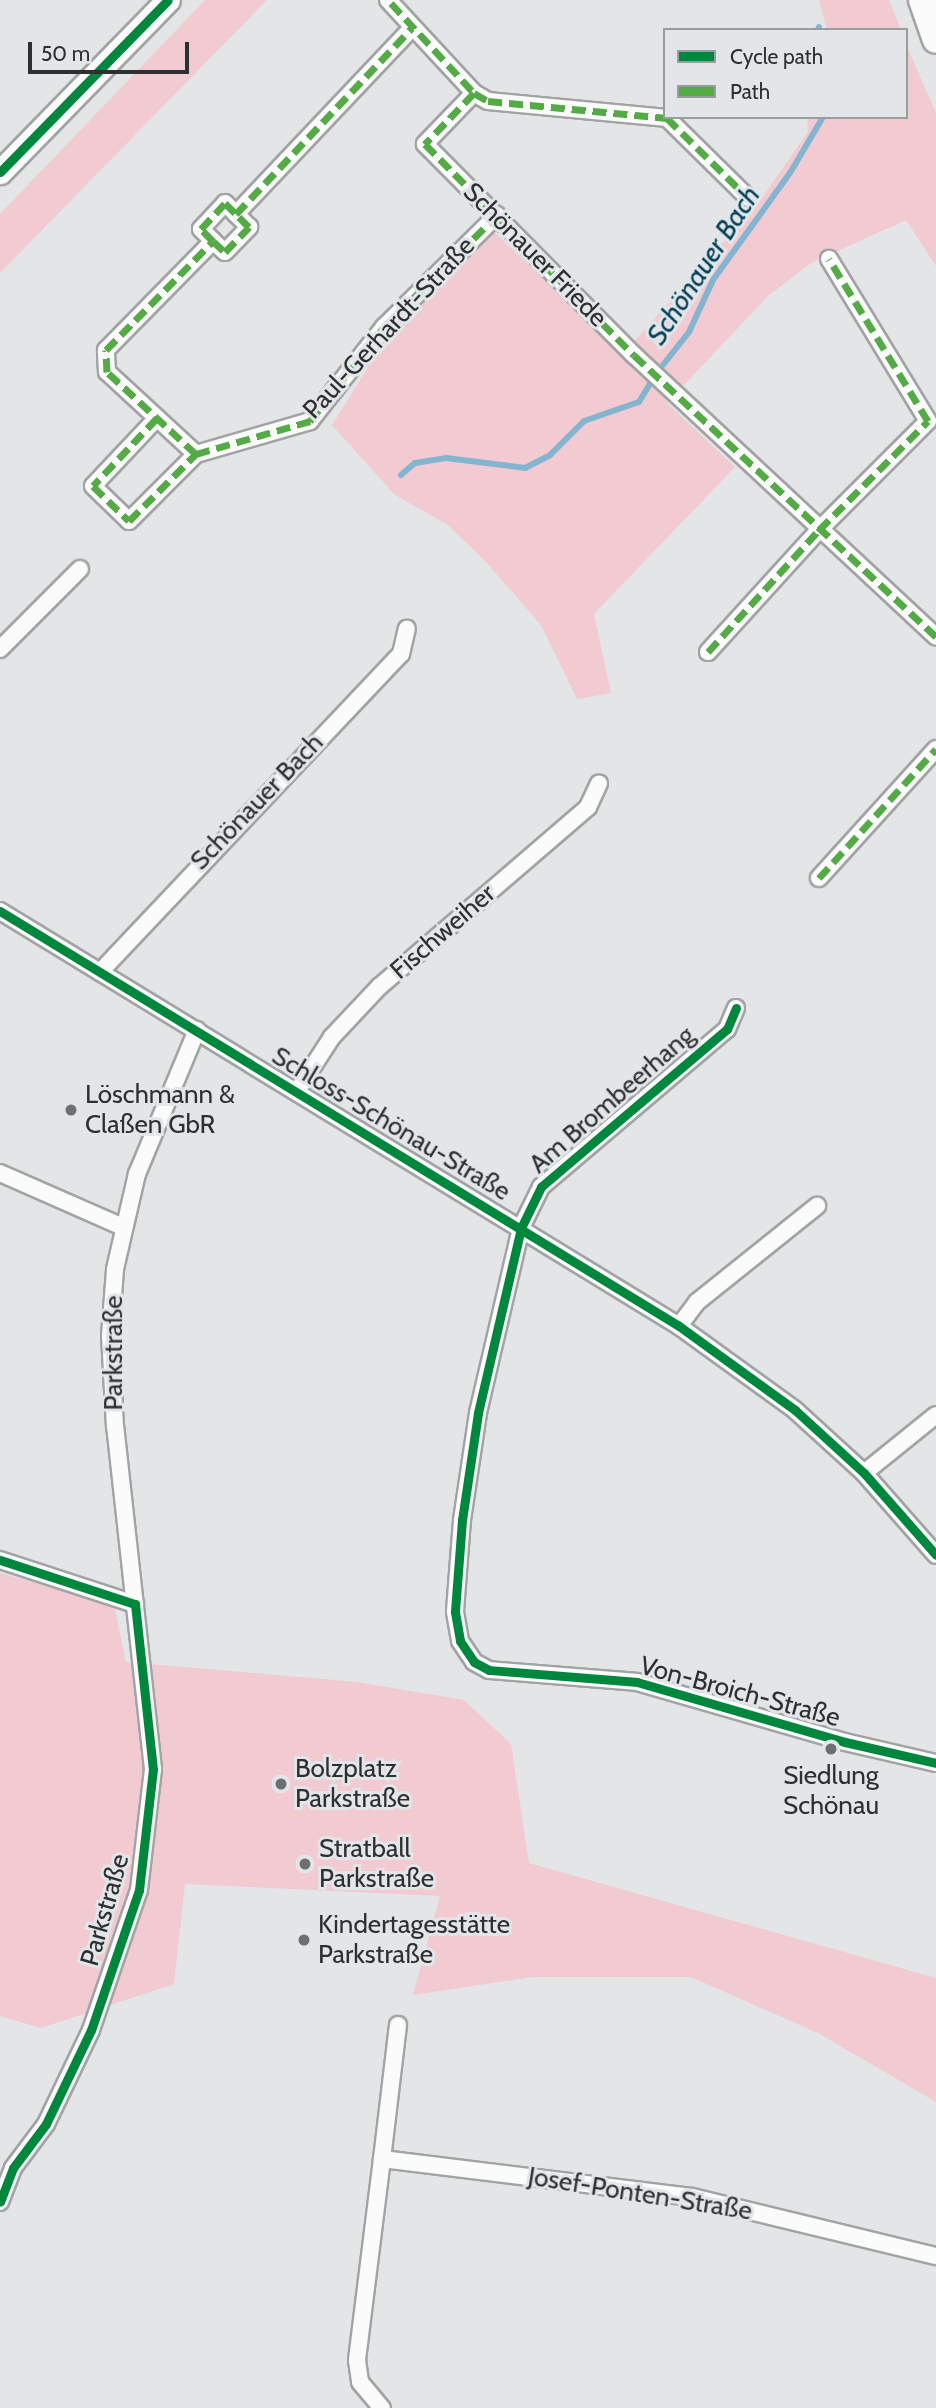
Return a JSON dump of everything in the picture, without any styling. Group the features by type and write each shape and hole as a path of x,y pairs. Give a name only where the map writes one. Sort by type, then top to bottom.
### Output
{"main road":[{"path":"0,172 168,0"},
{"path":"922,0 936,40"}],"street":[{"path":"388,0 474,93 488,101 663,118"},
{"path":"236,214 412,28"},
{"name":"Schönauer Friede","path":"474,93 425,144 634,355 936,636"},
{"path":"668,119 748,198"},
{"path":"225,203 236,214 250,227 225,252 201,229 225,203"},
{"name":"Paul-Gerhardt-Straße","path":"157,418 93,486 129,521 196,454 310,421 384,327 497,215"},
{"path":"196,454 107,372 106,350 213,241"},
{"path":"708,652 819,530 928,421 829,259"},
{"path":"0,649 80,569"},
{"name":"Schönauer Bach","path":"100,972 401,654 407,629"},
{"path":"819,878 936,749"},
{"name":"Fischweiher","path":"297,1091 332,1037 379,987 588,807 599,783"},
{"name":"Schloss-Schönau-Straße","path":"0,911 679,1326 795,1410 864,1473 936,1555"},
{"name":"Am Brombeerhang","path":"521,1228 541,1187 727,1029 736,1008"},
{"name":"Parkstraße","path":"0,2202 13,2168 46,2124 91,2030 139,1889 153,1769 112,1388 111,1323 121,1226 137,1174 197,1030"},
{"path":"0,1173 121,1226"},
{"path":"679,1326 697,1303 817,1206"},
{"name":"Von-Broich-Straße","path":"521,1228 478,1413 462,1520 455,1612 460,1641 474,1662 489,1670 637,1682 676,1691 845,1742 936,1763"},
{"path":"864,1473 936,1415"},
{"path":"0,1560 135,1604"},
{"path":"382,2408 360,2382 357,2360 398,2025"},
{"name":"Josef-Ponten-Straße","path":"382,2159 692,2197 936,2256"}],"shaded area":[{"path":"205,0 267,0 0,273 0,214"},
{"path":"819,0 889,0 900,28 826,28"},
{"path":"908,49 936,113 936,266 906,220 811,263 768,296 667,403 735,467 594,614 611,693 577,699 541,625 487,563 448,525 395,495 332,425 380,348 493,231 623,354 759,202 808,132 807,119 908,119"},
{"path":"0,1573 114,1605 126,1662 357,1682 464,1700 511,1744 529,1863 936,1978 936,2102 818,2033 691,1977 532,1977 413,1995 440,1896 185,1884 174,1984 41,2028 0,2016"}],"waterway":[{"name":"Schönauer Bach","path":"663,365 689,332 713,280 790,173 822,119"},
{"name":"Schönauer Bach","path":"401,475 415,463 446,458 525,468 550,455 584,421 639,402 650,384"}],"marked path":[{"path":"391,3 474,93 488,101 663,118"},
{"path":"213,241 201,229 225,203 236,214 412,28"},
{"path":"474,93 425,144 634,355 936,637"},
{"path":"668,119 748,198"},
{"path":"196,454 107,372 106,350 213,241 225,252 249,227 236,214"},
{"path":"157,418 93,486 129,521 196,454 310,421 384,327 497,215"},
{"path":"708,652 819,530 928,421 829,259"},
{"path":"819,878 936,749"}],"cycle path":[{"path":"0,172 168,0"},
{"path":"0,911 679,1326 795,1410 864,1473 936,1555"},
{"path":"736,1008 727,1029 541,1187 521,1228 478,1413 462,1520 455,1612 460,1641 474,1662 489,1670 637,1682 845,1742 936,1763"},
{"path":"0,1560 135,1604 153,1769 139,1890 91,2030 46,2124 13,2168 0,2202"}],"place":[{"name":"Löschmann & Claßen GbR","path":"71,1110"},
{"name":"Siedlung Schönau","path":"831,1749"},
{"name":"Bolzplatz Parkstraße","path":"281,1784"},
{"name":"Stratball Parkstraße","path":"305,1864"},
{"name":"Kindertagesstätte Parkstraße","path":"304,1940"}]}
